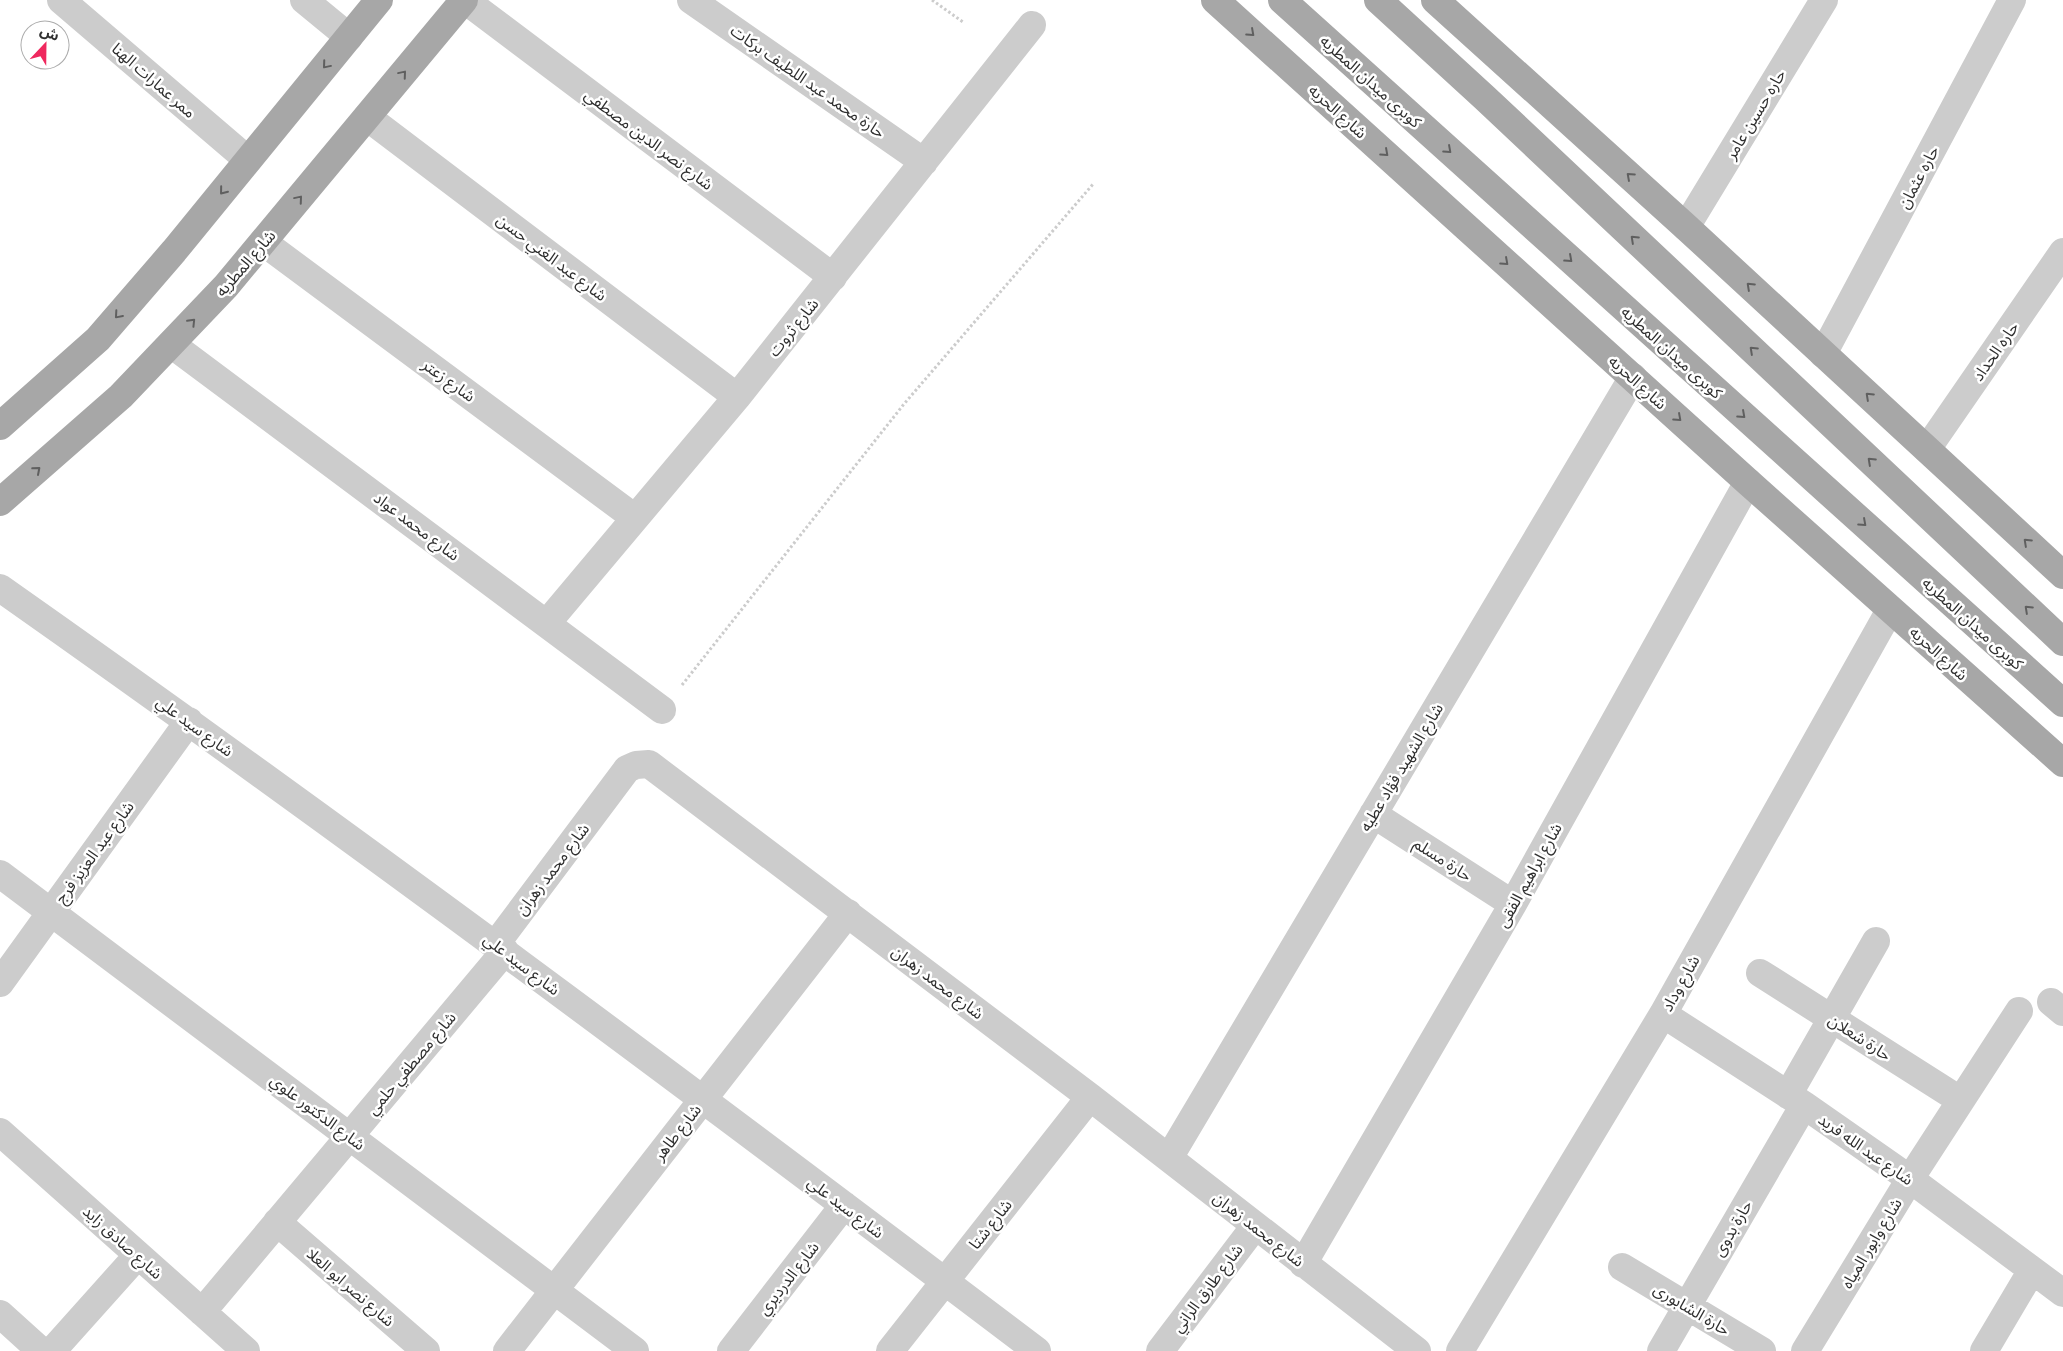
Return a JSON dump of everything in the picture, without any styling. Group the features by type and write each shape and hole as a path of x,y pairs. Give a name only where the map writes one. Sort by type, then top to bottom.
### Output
{"main road":[{"path":"0,426 98,339 174,251 379,0"},
{"name":"شارع المطريه","path":"3,495 121,396 226,286 465,0"},
{"name":"شارع الحريه","path":"1215,0 1890,610 2063,763"},
{"name":"كوبرى ميدان المطريه","path":"1282,0 2063,703"},
{"path":"1378,0 2063,642"},
{"path":"1435,0 1686,227 2063,575"}],"street":[{"name":"ممر عمارات الهنا","path":"61,0 248,160"},
{"path":"304,0 349,37"},
{"name":"شارع نصر الدين مصطفي","path":"465,0 833,277"},
{"name":"حارة محمد عبد اللطيف بركات","path":"692,0 924,162"},
{"name":"حاره حسين عامر","path":"1686,227 1824,0"},
{"name":"حاره عثمان","path":"1823,354 2012,0"},
{"name":"شارع ثروت","path":"547,623 737,397 1032,25"},
{"name":"شارع عبد الغني حسن","path":"367,117 737,397"},
{"name":"شارع زعتر","path":"262,242 635,518"},
{"name":"حاره الحداد","path":"1927,449 2063,252"},
{"name":"شارع محمد عواد","path":"171,344 662,710"},
{"name":"شارع الشهيد فؤاد عطيه","path":"1168,1158 1633,377"},
{"name":"شارع ابراهيم الفقى","path":"1303,1264 1512,904 1748,482"},
{"name":"شارع سيد علي","path":"0,588 189,720 500,948 1038,1351"},
{"name":"شارع وداد","path":"1460,1351 1663,1014 1890,610"},
{"name":"شارع عبد العزيز فرج","path":"0,984 189,720"},
{"name":"شارع محمد زهران","path":"500,948 627,769 636,765 649,764 1090,1097 1410,1349"},
{"name":"حارة مسلم","path":"1373,814 1512,904"},
{"name":"شارع الدكتور علوي","path":"0,874 635,1351"},
{"name":"شارع طاهر","path":"507,1351 848,913"},
{"name":"حارة بدوى","path":"1661,1351 1687,1306 1796,1100 1832,1018 1876,941"},
{"name":"شارع مصطفي حلمي","path":"202,1312 350,1136 500,948"},
{"name":"حارة شعلان","path":"1760,973 1960,1100"},
{"name":"شارع وابور المياه","path":"1805,1351 1910,1179 2019,1011"},
{"name":"شارع عبد الله فريد","path":"1663,1014 1796,1100 1910,1179 2063,1293"},
{"name":"شارع شتا","path":"890,1351 1090,1097"},
{"name":"شارع صادق زايد","path":"0,1132 246,1351"},
{"name":"شارع الدرديري","path":"731,1351 844,1206"},
{"name":"شارع نصر ابو العلا","path":"277,1222 426,1351"},
{"name":"شارع طارق الراني","path":"1160,1351 1255,1226"},
{"path":"52,1351 138,1255"},
{"name":"حارة الشابورى","path":"1622,1267 1762,1351"},
{"path":"1984,1351 2032,1270"},
{"path":"0,1314 41,1351"}],"path":[{"path":"932,0 962,22"},
{"path":"662,710 904,404 1094,183"}]}
